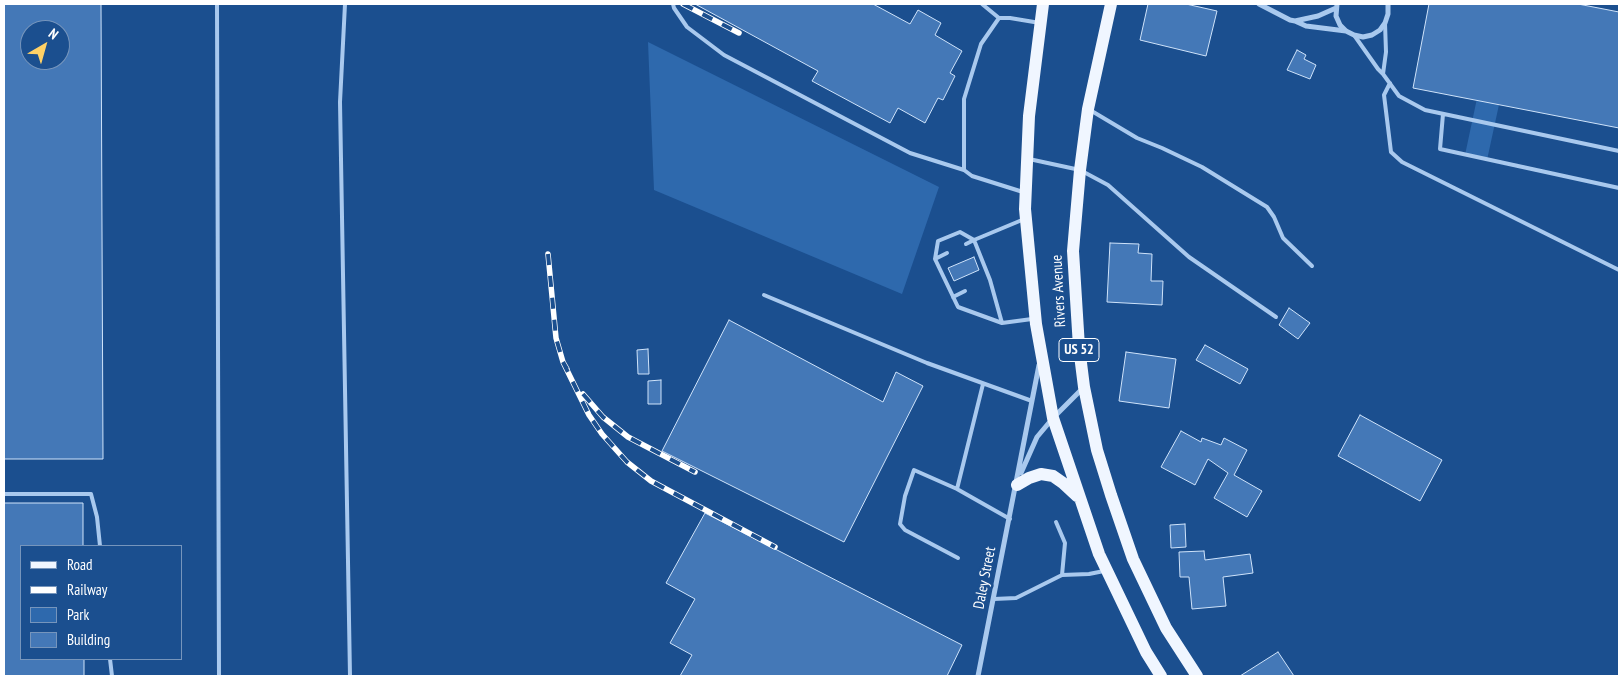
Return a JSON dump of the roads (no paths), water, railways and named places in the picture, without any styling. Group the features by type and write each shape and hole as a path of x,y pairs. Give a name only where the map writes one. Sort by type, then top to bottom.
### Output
{"main road":[{"name":"Rivers Avenue","path":"1043,4 1028,116 1025,208 1035,319 1053,418 1099,554 1146,652 1161,676"},
{"name":"Rivers Avenue","path":"1111,4 1088,109 1080,170 1073,251 1079,347 1084,387 1097,450 1133,559 1166,628 1197,676"},
{"path":"1017,485 1041,474 1053,476 1080,498"}],"street":[{"path":"1259,4 1306,26 1346,31"},
{"path":"1295,21 1318,16 1336,6 1336,16 1340,25 1354,36 1363,37 1372,35 1386,23 1388,4"},
{"name":"Daley Street","path":"978,676 1017,485 1041,353"},
{"name":"Daley Street","path":"1017,485 1037,437 1084,387"}],"lane":[{"path":"217,4 219,676"},
{"path":"345,4 340,102 350,676"},
{"path":"674,4 674,8 687,27 724,55 910,153 964,170 972,176 1026,193"},
{"path":"982,4 999,18 1041,23"},
{"path":"964,170 964,99 981,44 999,18"},
{"path":"1384,74 1386,23"},
{"path":"1354,36 1399,96 1425,110 1619,151"},
{"path":"1390,83 1384,95 1391,152 1402,162 1619,270"},
{"path":"1088,109 1137,138 1202,167 1267,207 1274,217 1283,238 1312,266"},
{"path":"1444,114 1440,149 1619,188"},
{"path":"1027,159 1080,170 1108,186 1189,257 1276,317"},
{"path":"966,244 1027,219"},
{"path":"1002,323 990,280 974,240 960,232 938,240 935,259 958,307 1002,323 1035,319"},
{"path":"935,259 947,252"},
{"path":"984,283 990,280"},
{"path":"953,297 965,292"},
{"path":"764,295 927,363 1032,400"},
{"path":"957,489 983,384"},
{"path":"958,558 905,530 900,524 905,496 914,470 957,489 1010,519"},
{"path":"4,494 90,494 97,517 100,545"},
{"path":"1056,522 1065,543 1062,575"},
{"path":"994,599 1016,598 1062,575 1107,571"},
{"path":"110,660 112,676"}],"railway":[{"path":"683,4 739,33"},
{"path":"548,254 556,338 567,369"},
{"path":"563,362 589,415 602,434 627,462 651,481 775,547"},
{"path":"583,394 603,417 628,437 695,472"}]}
